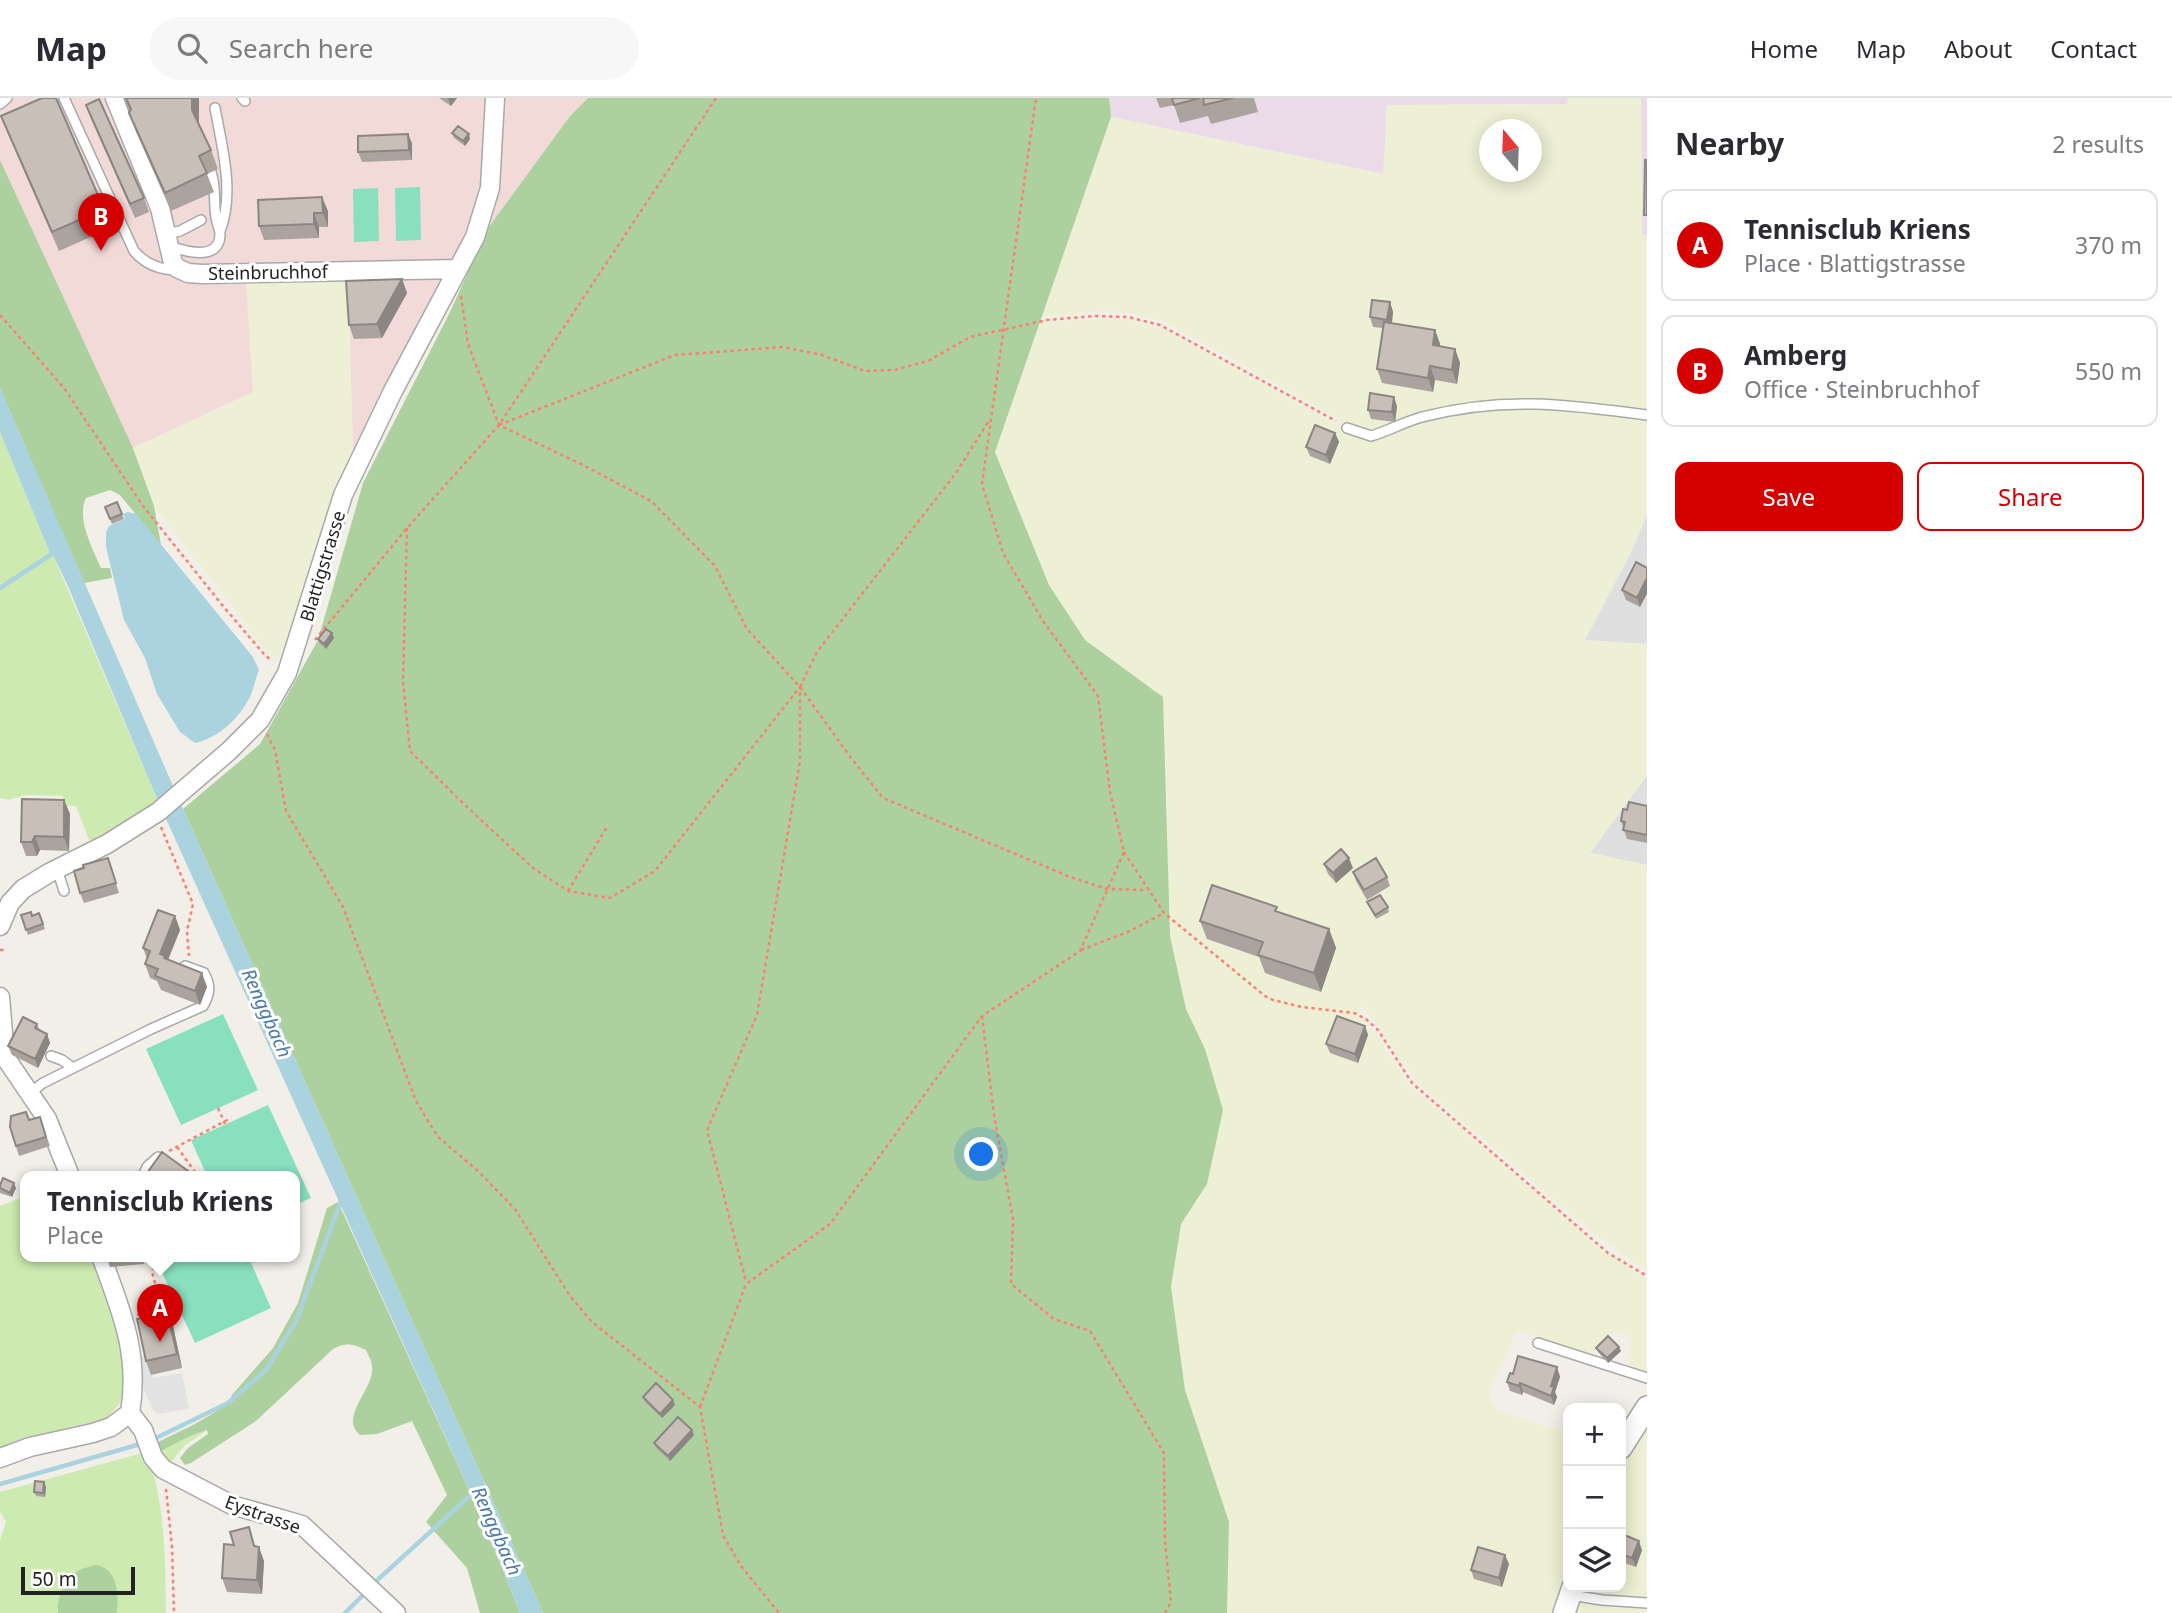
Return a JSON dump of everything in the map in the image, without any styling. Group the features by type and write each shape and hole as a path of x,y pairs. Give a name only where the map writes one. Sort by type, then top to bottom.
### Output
{"street":[{"name":"Blattigstrasse","path":"2,916 23,889 159,817 186,788 260,720 287,673 343,495 393,391 475,237 490,188 495,98"},
{"path":"123,106 160,208 173,263 181,270"},
{"name":"Steinbruchhof","path":"181,270 202,274 458,269"},
{"path":"0,997 4,1052 52,1130 68,1171"},
{"path":"0,1458 30,1447 111,1427 130,1413 134,1389 133,1359 124,1319 103,1262"},
{"path":"1626,1440 1647,1407"},
{"path":"130,1413 143,1430 158,1463"},
{"name":"Eystrasse","path":"158,1463 232,1505 302,1525 396,1613"}],"lane":[{"path":"0,104 7,98"},
{"path":"64,98 134,251 151,265 181,270"},
{"path":"201,220 168,240 187,252 202,253 218,243 225,218 226,168 215,108"},
{"path":"203,152 215,183 216,218 220,231"},
{"path":"1347,428 1371,436 1419,418 1477,405 1513,402 1549,403 1647,415"},
{"path":"57,869 64,891"},
{"path":"30,1093 43,1083 203,1006 207,999 209,982 204,973 185,965"},
{"path":"51,1056 73,1068"},
{"path":"145,1171 158,1157"},
{"path":"1538,1343 1647,1378"},
{"path":"1569,1598 1647,1604"}],"path":[{"path":"313,642 407,527 499,425 716,98"},
{"path":"1036,98 982,484 1003,553 1044,621 1098,695 1110,792 1124,852 1164,913 1273,1000 1303,1007 1354,1013 1366,1020 1378,1030 1412,1083 1608,1252 1647,1276"},
{"path":"458,269 468,344 499,425 651,500 715,566 747,629 800,687 883,798 1058,872 1107,889 1147,890"},
{"path":"0,315 64,388 143,506 263,653 287,673"},
{"path":"499,425 675,355 783,347 821,355 865,370 894,370 928,361 970,337 1047,320 1095,316 1128,317 1160,325 1347,428"},
{"path":"407,527 403,682 410,751 533,868 568,891 610,898 655,871 800,687 817,652 956,473 990,418"},
{"path":"746,1284 707,1130 757,1015 800,761 800,687"},
{"path":"260,720 275,750 286,811 343,907 416,1101 438,1137 478,1171 515,1209 570,1296 592,1322 700,1407"},
{"path":"159,817 193,904 187,931 190,953 185,965"},
{"path":"568,891 607,827"},
{"path":"1080,951 1124,852"},
{"path":"779,1613 741,1566 723,1535 700,1407 746,1284 830,1224 982,1016 1080,951 1130,931 1164,913"},
{"path":"0,950 5,950"},
{"path":"982,1016 994,1115 1013,1219 1011,1284 1054,1319 1090,1331 1164,1453 1165,1541 1171,1602 1165,1613"},
{"path":"218,1108 224,1123"},
{"path":"158,1157 231,1118"},
{"path":"177,1147 194,1171"},
{"path":"124,1319 159,1308 160,1298 152,1272 154,1262"},
{"path":"158,1463 172,1548 173,1613"}],"shaded area":[{"path":"0,98 588,98 570,116 488,228 465,239 353,453 348,277 253,392 133,448 0,160"},
{"path":"1109,98 1568,98 1568,104 1387,105 1384,174 1111,117"},
{"path":"1641,98 1647,98 1647,236 1642,235"},
{"path":"1647,515 1647,644 1585,640 1630,554"},
{"path":"1647,775 1647,865 1590,853"},
{"path":"147,1355 153,1378 182,1373 189,1408 158,1414 153,1410 141,1386 137,1358"}],"green space":[{"path":"588,98 1109,98 1111,117 995,452 1049,585 1085,640 1163,697 1170,936 1186,1009 1205,1049 1223,1110 1207,1184 1181,1224 1171,1287 1185,1390 1229,1522 1227,1613 543,1613 183,809 260,744 318,640 363,483 450,312 488,228 570,116"},
{"path":"1568,98 1641,98 1642,234 1647,236 1647,413 1563,401 1524,399 1456,405 1540,405 1647,419 1647,515 1585,640 1647,644 1647,775 1590,853 1647,865 1647,1271 1595,1235 1417,1083 1380,1028 1361,1006 1359,1018 1381,1041 1408,1084 1604,1250 1647,1279 1647,1373 1628,1368 1630,1340 1622,1332 1607,1335 1591,1356 1517,1331 1490,1389 1491,1402 1499,1410 1563,1430 1564,1592 1557,1613 1227,1613 1229,1522 1185,1390 1171,1287 1181,1224 1207,1184 1205,1049 1186,1009 1170,936 1163,697 1085,640 1049,585 995,452 1040,323 1072,320 1126,319 1163,329 1338,425 1339,419 1163,321 1106,311 1042,317 1111,117 1383,174 1387,105 1567,104"},
{"path":"0,160 133,448 154,506 161,545 120,495 110,490 86,498 83,515 87,534 101,568 110,568 112,578 84,583 0,388"},
{"path":"420,187 421,240 396,241 395,188"},
{"path":"378,188 379,241 354,242 353,189"},
{"path":"348,276 353,453 290,634 277,660 261,644 154,506 133,448 253,392 246,281"},
{"path":"0,432 50,553 0,586"},
{"path":"53,555 158,801 116,831 98,839 89,840 76,806 63,806 63,796 25,795 9,800 0,798 0,590"},
{"path":"223,1014 258,1090 181,1125 146,1049"},
{"path":"268,1105 299,1171 205,1171 191,1140"},
{"path":"300,1174 311,1198 300,1203"},
{"path":"20,1198 20,1262 96,1262 118,1328 126,1368 126,1385 118,1406 99,1423 0,1450 0,1206"},
{"path":"338,1202 486,1527 520,1613 480,1613 467,1568 426,1522 447,1495 412,1421 377,1434 360,1435 354,1428 355,1411 371,1375 372,1364 366,1350 349,1345 333,1349 256,1421 191,1463 185,1465 180,1458 188,1448 208,1434 207,1430 159,1452 156,1443 235,1400 231,1396 273,1348 298,1303 327,1208"},
{"path":"167,1262 251,1262 271,1308 195,1343 159,1266"},
{"path":"1647,1416 1647,1613 1570,1613 1576,1592 1626,1592 1626,1456"},
{"path":"207,1430 184,1446 171,1462 167,1463 159,1452 190,1436"},
{"path":"146,1452 153,1471 161,1511 166,1613 117,1613 118,1609 57,1608 58,1613 0,1613 0,1540 6,1522 0,1511 0,1492"},
{"path":"95,1565 103,1567 113,1576 118,1598 117,1613 58,1613 65,1584 80,1570"}],"water":[{"name":"Renggbach","path":"0,388 183,809 543,1613 520,1613 486,1527 158,801 0,432"},
{"path":"123,514 136,514 253,657 259,670 249,698 238,716 225,728 202,741 195,743 180,732 157,694 145,658 124,620 106,547 106,532 109,526 125,519"}],"building":[{"path":"42,98 56,98 104,209 52,232 1,116"},
{"path":"126,98 192,98 192,110 211,150 199,156 207,173 165,193 129,113 131,109"},
{"path":"1172,98 1200,98 1174,105"},
{"path":"1203,98 1233,98 1204,105"},
{"path":"99,99 144,198 130,204 86,105"},
{"path":"458,126 469,134 463,141 452,133"},
{"path":"408,134 409,150 358,152 358,136"},
{"path":"1647,160 1647,215 1644,215"},
{"path":"322,197 323,213 314,213 314,224 259,226 258,200"},
{"path":"402,279 377,324 349,325 346,281"},
{"path":"1372,300 1390,302 1387,320 1370,317"},
{"path":"1384,322 1435,330 1433,345 1455,349 1452,370 1430,366 1428,378 1377,369"},
{"path":"1370,393 1394,397 1392,412 1368,410"},
{"path":"1315,425 1335,433 1326,455 1306,447"},
{"path":"117,502 122,514 110,519 105,507"},
{"path":"1636,562 1647,568 1647,578 1637,598 1622,590"},
{"path":"326,629 332,633 324,644 318,639"},
{"path":"22,799 64,800 64,837 35,836 32,842 21,842"},
{"path":"1629,802 1647,806 1647,835 1623,830 1623,809 1627,810"},
{"path":"1341,849 1349,858 1333,873 1324,864"},
{"path":"108,858 116,883 80,893 74,871 84,868 83,865"},
{"path":"1376,858 1387,877 1364,890 1353,872"},
{"path":"1212,885 1277,907 1275,911 1329,929 1314,973 1258,955 1263,942 1200,921"},
{"path":"1380,895 1388,907 1375,915 1367,902"},
{"path":"158,910 175,916 160,954 202,973 195,991 155,976 158,969 145,964 150,951 143,948"},
{"path":"31,912 32,916 39,913 43,924 26,930 21,915"},
{"path":"1337,1016 1365,1026 1355,1054 1326,1044"},
{"path":"23,1017 37,1024 35,1028 47,1034 35,1059 8,1046"},
{"path":"26,1112 29,1120 40,1117 46,1137 16,1146 10,1127 11,1116"},
{"path":"162,1152 188,1171 149,1171"},
{"path":"3,1178 14,1183 10,1193 0,1188"},
{"path":"167,1312 177,1354 146,1361 137,1319"},
{"path":"1608,1336 1619,1347 1607,1358 1596,1348"},
{"path":"1518,1356 1557,1367 1551,1396 1520,1383 1519,1386 1507,1382 1510,1373 1513,1374"},
{"path":"656,1383 673,1400 660,1414 643,1397"},
{"path":"678,1417 692,1430 668,1456 654,1443"},
{"path":"35,1481 44,1482 43,1493 34,1492"},
{"path":"249,1527 254,1546 259,1547 257,1580 222,1578 224,1544 234,1545 230,1532"},
{"path":"1626,1536 1639,1541 1632,1558 1626,1556"},
{"path":"1478,1547 1505,1555 1499,1578 1471,1570"}],"waterway":[{"path":"0,588 55,552"},
{"path":"152,1440 228,1403 266,1370 296,1321 341,1201"},
{"path":"0,1484 144,1443"},
{"name":"Renggbach","path":"373,1584 473,1493"},
{"path":"345,1613 366,1592"}],"place":[{"name":"Amberg","path":"101,251"},
{"name":"Tennisclub Kriens","path":"160,1342"}]}
